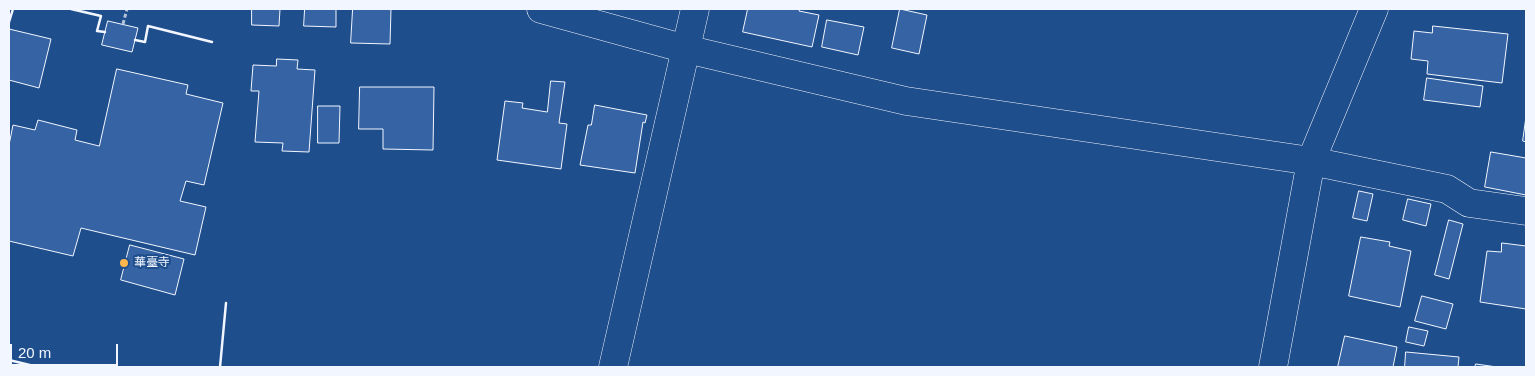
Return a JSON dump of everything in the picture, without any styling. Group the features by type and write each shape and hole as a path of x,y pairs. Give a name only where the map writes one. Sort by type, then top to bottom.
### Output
{"street":[{"path":"541,9 686,49 906,101 1311,161 1447,189 1469,204 1526,211"},
{"path":"613,367 695,9"},
{"path":"1273,367 1311,161 1374,9"}],"path":[{"path":"123,24 126,9"}],"building":[{"path":"252,9 280,9 279,26 252,25"},
{"path":"305,9 336,9 336,27 304,26"},
{"path":"353,9 391,9 390,44 351,43"},
{"path":"748,9 800,9 799,11 819,15 812,47 743,32"},
{"path":"900,9 927,15 919,54 892,48"},
{"path":"827,20 864,27 858,55 822,47"},
{"path":"108,21 138,28 132,52 102,45"},
{"path":"1433,26 1508,34 1502,83 1427,74 1428,61 1411,59 1414,31 1432,33"},
{"path":"9,29 51,39 39,88 9,80"},
{"path":"277,59 298,60 297,69 315,70 309,152 282,151 283,143 255,142 259,91 251,91 253,65 276,66"},
{"path":"117,69 188,85 186,94 223,103 204,185 186,181 180,201 206,207 195,255 81,228 73,256 9,241 9,145 13,125 35,130 38,120 77,130 75,140 99,146"},
{"path":"1427,78 1483,86 1480,107 1424,100"},
{"path":"551,81 565,82 559,123 567,124 561,169 497,160 505,101 523,103 522,108 547,112"},
{"path":"360,87 434,87 433,150 383,149 383,129 359,129"},
{"path":"595,105 647,115 645,123 643,122 635,173 580,165 588,125 591,125"},
{"path":"318,106 340,106 339,143 318,143"},
{"path":"1526,117 1526,142 1523,141"},
{"path":"1491,152 1526,158 1526,195 1485,187"},
{"path":"1359,191 1373,194 1367,221 1353,218"},
{"path":"1408,199 1431,204 1426,226 1403,220"},
{"path":"1449,220 1463,224 1449,279 1435,275"},
{"path":"1361,237 1390,242 1389,246 1411,251 1400,307 1349,296"},
{"path":"1502,243 1526,246 1526,309 1480,302 1487,251 1501,252"},
{"path":"130,245 184,259 175,295 121,280"},
{"path":"1422,296 1453,304 1446,329 1415,321"},
{"path":"1409,327 1428,331 1424,346 1406,342"},
{"path":"1345,336 1397,347 1393,367 1338,367"},
{"path":"1406,352 1459,357 1458,367 1405,367"},
{"path":"1476,364 1497,367 1475,367"}],"wall":[{"path":"9,22 13,9"},
{"path":"71,9 101,16 97,31 105,32"},
{"path":"135,40 145,42 148,26 212,42"},
{"path":"220,367 226,303"},
{"path":"9,360 38,367"}],"place":[{"name":"華臺寺","path":"124,263"}]}
